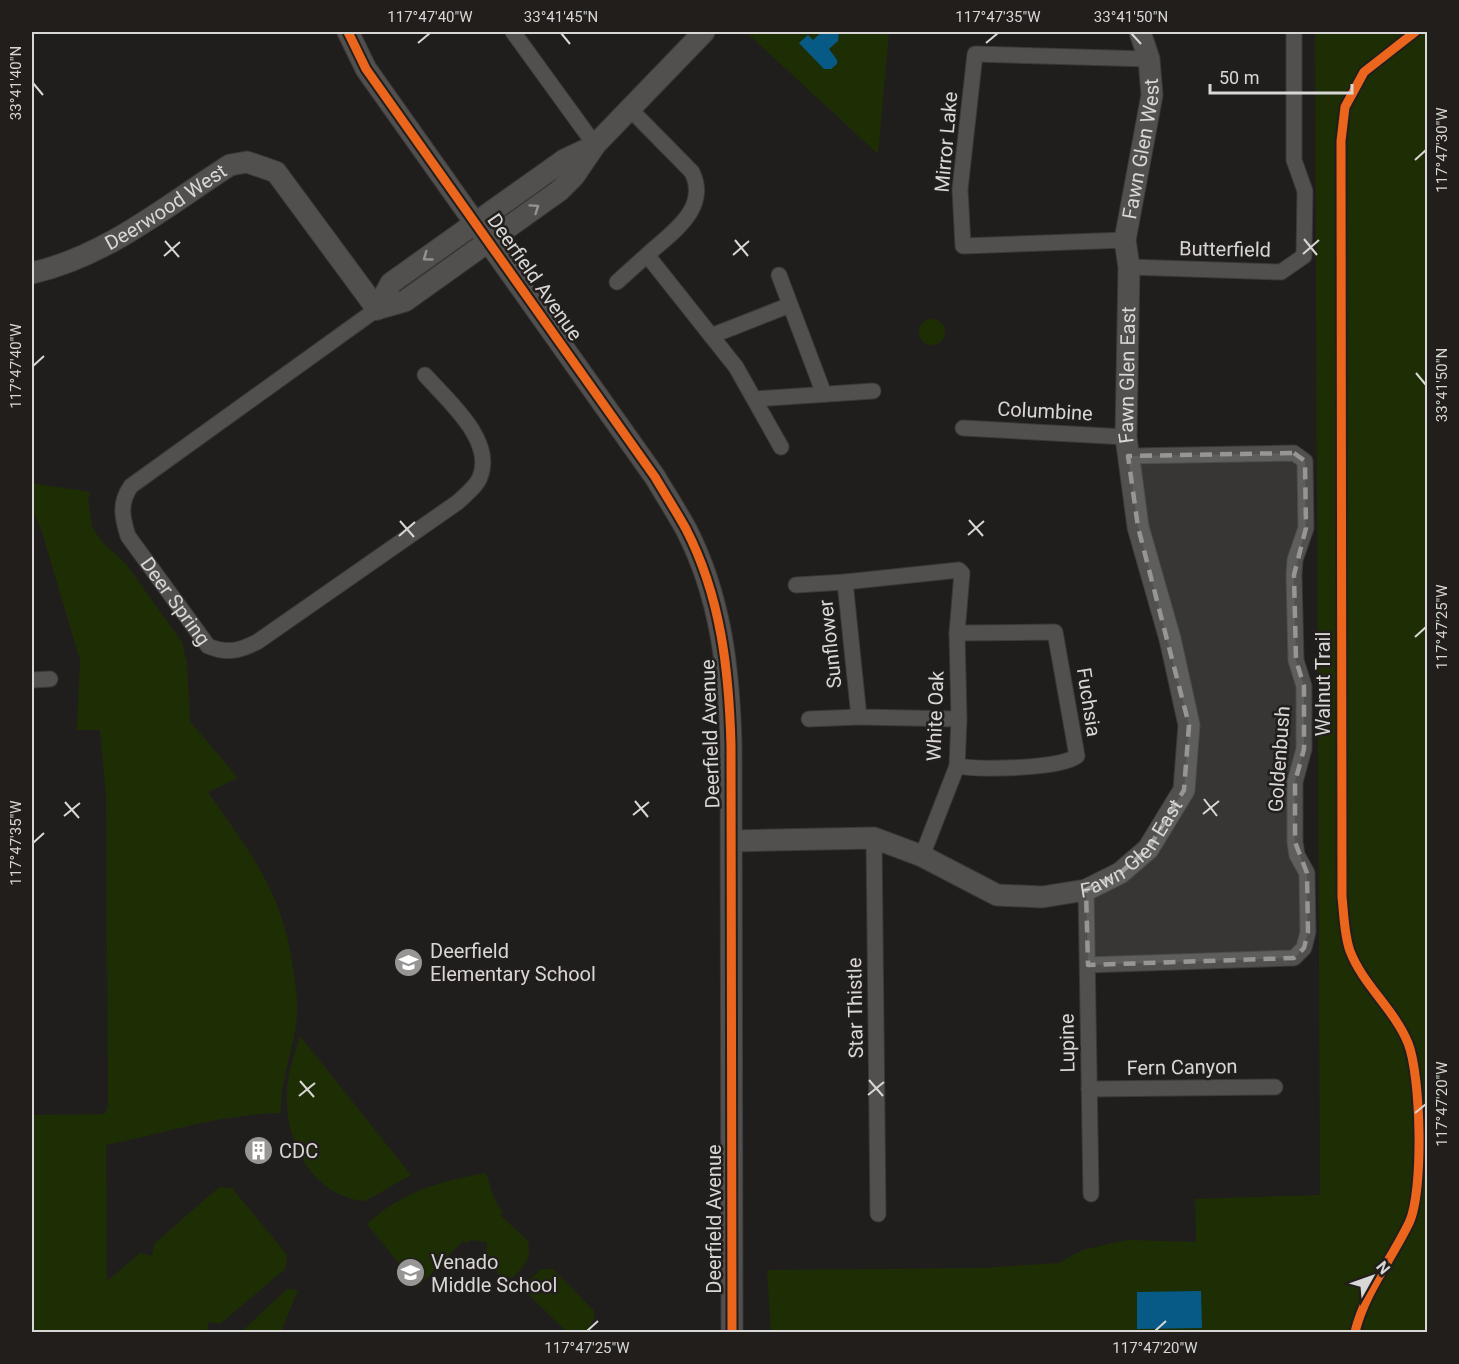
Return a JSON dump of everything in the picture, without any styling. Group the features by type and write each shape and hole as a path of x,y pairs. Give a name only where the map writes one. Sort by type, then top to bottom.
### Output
{"street":[{"name":"Deerfield Avenue","path":"336,32 362,62 655,477 686,530 705,575 719,621 729,683 732,840 732,1332"},
{"name":"Deerfield Avenue","path":"348,32 362,62"},
{"path":"513,32 595,145"},
{"path":"488,242 559,191 574,176 595,145 704,32"},
{"name":"Fawn Glen West","path":"1129,267 1125,240 1152,95 1149,59 1140,32"},
{"name":"Butterfield","path":"1129,267 1281,272 1304,256 1305,191 1294,160 1294,32"},
{"name":"Mirror Lake","path":"1125,240 963,246 960,189 975,54 1149,59"},
{"path":"617,282 687,218 698,195 697,182 692,172 630,109"},
{"path":"474,223 564,160 595,145"},
{"name":"Deerwood West","path":"32,273 91,254 130,232 230,165 247,162 264,165 276,172 377,309"},
{"name":"Deer Spring","path":"377,309 391,283 474,223"},
{"name":"Deer Spring","path":"425,375 473,432 485,458 480,479 458,502 257,642 240,650 222,652 208,646 128,536 122,514 124,496 131,486 377,309 405,301 488,242"},
{"path":"646,255 736,367 781,447"},
{"name":"Fawn Glen East","path":"732,840 874,838 922,856 998,896 1042,897 1086,891 1120,873 1148,849 1184,790 1189,725 1170,639 1138,527 1127,446 1129,267"},
{"path":"779,275 824,394"},
{"path":"711,336 790,305"},
{"path":"755,399 873,391"},
{"name":"Columbine","path":"963,428 1127,446"},
{"name":"Goldenbush","path":"1088,965 1294,958 1304,948 1308,932 1307,873 1297,855 1295,832 1296,773 1304,749 1305,686 1296,660 1294,575 1295,560 1306,528 1305,461 1294,453 1127,446"},
{"name":"Sunflower","path":"859,717 845,582 960,572"},
{"name":"White Oak","path":"922,856 957,766 959,719 957,633 960,572"},
{"path":"796,585 845,582"},
{"name":"Fuchsia","path":"957,633 1056,632 1077,756 1016,768 988,770 957,766"},
{"path":"32,680 50,679"},
{"path":"809,719 859,717 959,719"},
{"name":"Star Thistle","path":"874,838 878,1214"},
{"name":"Lupine","path":"1086,891 1091,1194"},
{"name":"Fern Canyon","path":"1089,1089 1275,1087"}],"highlighted area":[{"path":"1294,453 1305,461 1306,528 1294,575 1296,660 1304,686 1304,749 1295,782 1295,842 1307,873 1308,932 1304,948 1294,958 1088,965 1086,890 1120,873 1148,849 1184,790 1189,725 1138,527 1128,456"}],"green space":[{"path":"746,32 889,32 878,154"},
{"path":"1315,32 1427,32 1427,1332 771,1332 767,1270 982,1268 1059,1263 1082,1250 1127,1240 1196,1242 1195,1199 1320,1195"},
{"path":"932,319 941,323 945,332 941,341 932,345 923,341 919,332 923,323"},
{"path":"32,483 90,492 88,498 92,527 103,543 126,564 182,642 187,664 190,721 238,778 208,792 251,854 262,874 273,895 288,941 296,991 297,1014 281,1100 281,1113 215,1120 106,1145 107,1281 140,1253 152,1256 154,1244 219,1187 232,1188 287,1255 286,1268 220,1324 208,1322 207,1332 32,1332 32,1115 105,1114 108,1106 106,795 100,730 77,730 80,660 42,532 32,508"},
{"path":"300,1036 411,1175 365,1201 346,1197 330,1189 316,1177 296,1146 287,1108 289,1076"},
{"path":"486,1173 494,1198 503,1213 500,1215 528,1241 529,1253 526,1262 512,1278 501,1276 486,1261 487,1242 471,1240 467,1243 463,1241 418,1287 367,1224 394,1204 422,1190 437,1184"},
{"path":"542,1269 553,1269 594,1311 594,1320 585,1332 567,1332 521,1287"},
{"path":"287,1289 298,1290 281,1332 274,1330 272,1332 241,1332"}],"water":[{"path":"822,32 839,32 838,41 829,49 837,60 837,64 831,69 824,69 799,43 808,35 813,40"},
{"path":"1201,1291 1202,1328 1137,1329 1137,1292"}],"cycle path":[{"path":"348,32 366,69 655,477 686,529 708,581 721,634 725,662 731,745 732,1332"},
{"name":"Walnut Trail","path":"1355,1332 1365,1303 1402,1237 1414,1208 1419,1161 1419,1133 1416,1080 1408,1043 1395,1019 1363,975 1350,951 1345,931 1342,897 1341,141 1345,107 1364,72 1415,32"}],"place":[{"name":"Deerfield Elementary School","path":"409,962"},
{"name":"CDC","path":"258,1151"},
{"name":"Venado Middle School","path":"410,1273"}]}
